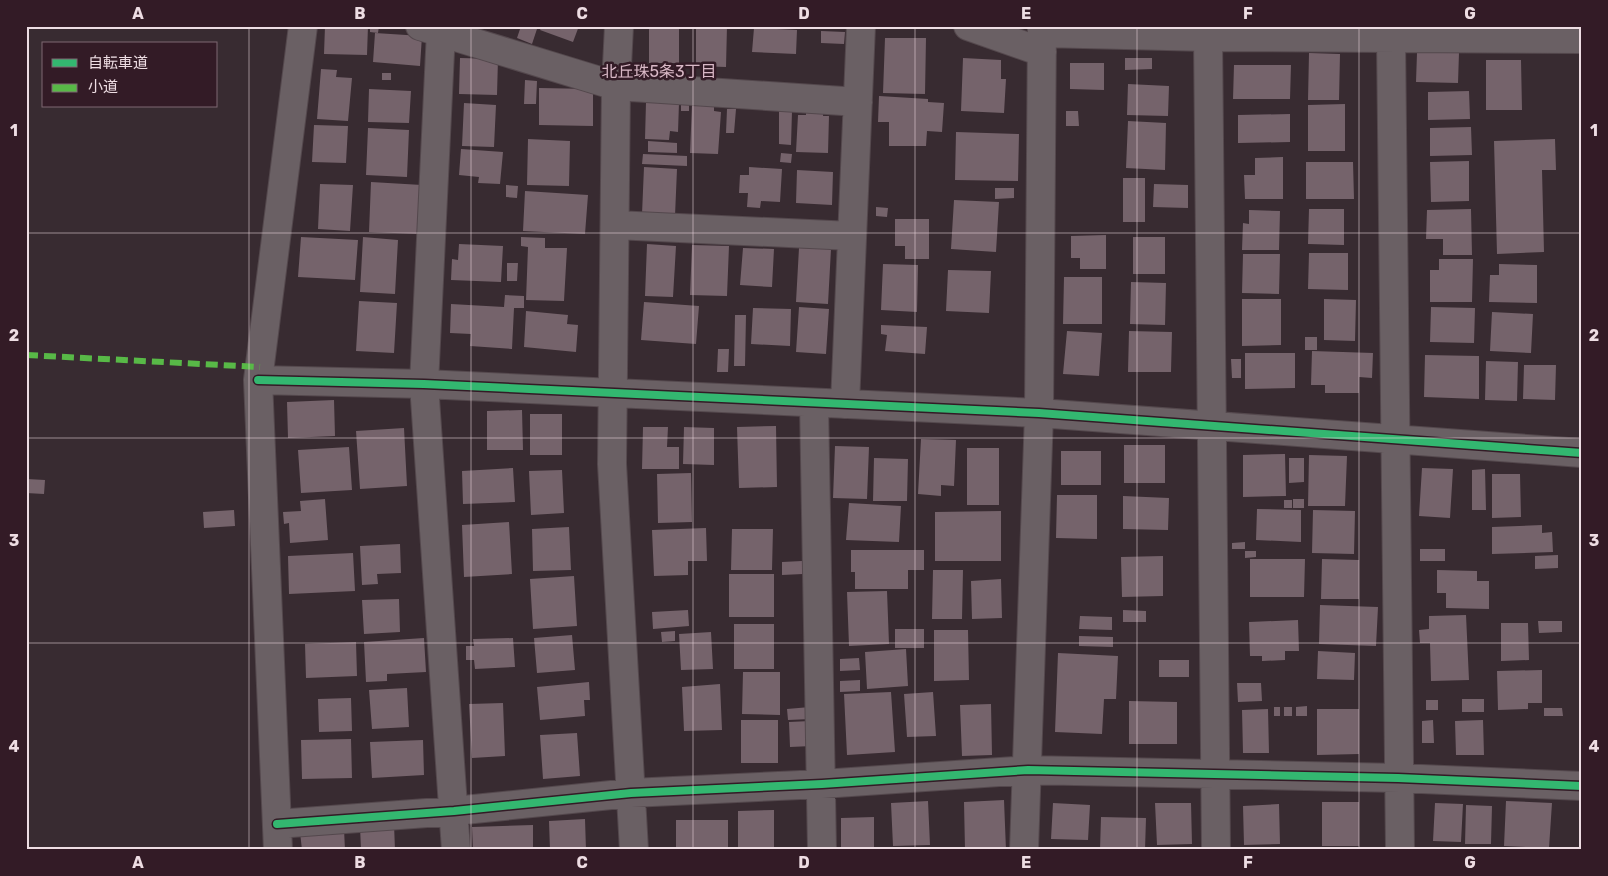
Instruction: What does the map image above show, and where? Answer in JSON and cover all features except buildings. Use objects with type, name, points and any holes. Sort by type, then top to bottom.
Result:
[{"type":"street","points":[[303,26],[258,380],[278,837],[454,811],[631,793],[822,784],[1028,770],[1398,778],[1582,786]]},
{"type":"street","points":[[619,26],[616,86],[612,464],[634,850]]},
{"type":"street","points":[[844,404],[861,26]]},
{"type":"street","points":[[968,26],[1042,37],[1582,39]]},
{"type":"street","points":[[456,850],[424,384],[431,29],[616,86],[858,102]]},
{"type":"street","points":[[1024,850],[1039,412],[1042,37]]},
{"type":"street","points":[[1208,37],[1216,850]]},
{"type":"street","points":[[1391,38],[1400,850]]},
{"type":"street","points":[[615,225],[852,236]]},
{"type":"street","points":[[258,380],[424,384],[1039,412],[1582,453]]},
{"type":"street","points":[[814,403],[822,850]]},
{"type":"marked path","points":[[26,355],[260,367]]},
{"type":"cycle path","points":[[258,380],[424,384],[1039,413],[1582,453]]},
{"type":"cycle path","points":[[277,824],[454,811],[631,793],[822,784],[1028,770],[1398,778],[1582,786]]},
{"type":"district","name":"北丘珠5条3丁目","points":[[659,71]]}]
